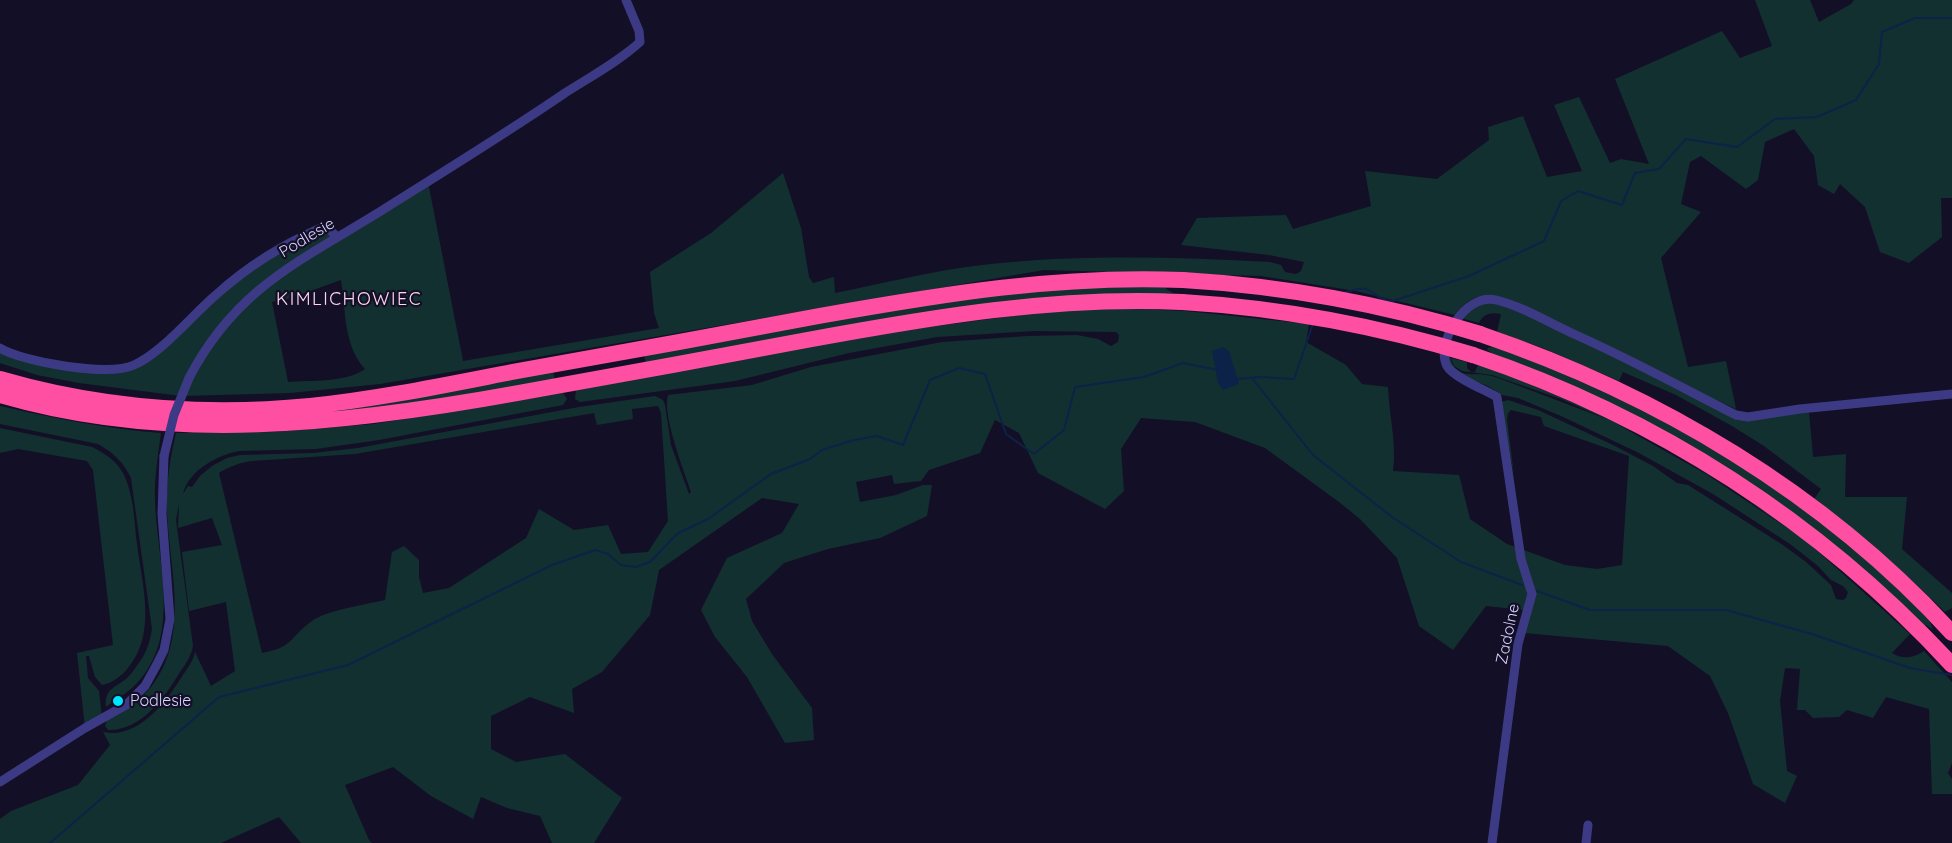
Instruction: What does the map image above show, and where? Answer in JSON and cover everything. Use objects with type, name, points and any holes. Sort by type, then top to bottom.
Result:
[{"type":"highway","points":[[0,379],[96,400],[178,409],[307,406],[393,394],[953,293],[1064,280],[1183,280],[1264,287],[1409,314],[1480,334],[1614,387],[1669,415],[1742,459],[1844,532],[1889,571],[1950,630]]},
{"type":"highway","points":[[0,395],[91,415],[152,422],[242,425],[323,421],[405,412],[489,398],[861,330],[985,310],[1095,301],[1182,302],[1250,308],[1331,320],[1404,335],[1473,355],[1585,398],[1647,428],[1709,463],[1805,530],[1867,581],[1952,665]]},
{"type":"highway","points":[[0,372],[36,388]]},
{"type":"street","name":"Podlesie","points":[[0,782],[126,705],[145,686],[164,650],[170,619],[162,514],[164,456],[174,416],[189,378],[212,340],[232,315],[255,292],[286,268],[480,150],[640,42],[639,31],[626,0]]},
{"type":"street","points":[[0,348],[11,354],[51,364],[115,369],[132,366],[149,356],[218,293],[261,261],[321,228],[330,230],[337,237]]},
{"type":"street","name":"Zadolne","points":[[1492,843],[1518,644],[1532,594],[1521,559],[1497,397],[1476,384],[1458,377],[1446,363],[1444,352],[1451,332],[1458,317],[1467,306],[1485,299],[1500,301],[1592,340],[1736,415],[1748,417],[1952,393]]},
{"type":"street","points":[[1586,843],[1588,825]]},
{"type":"green space","points":[[1755,0],[1810,0],[1819,22],[1854,0],[1952,0],[1952,198],[1941,198],[1942,237],[1909,263],[1880,252],[1865,207],[1840,184],[1834,194],[1818,185],[1814,156],[1794,129],[1765,142],[1758,180],[1746,189],[1701,156],[1690,162],[1681,204],[1701,212],[1661,258],[1688,367],[1726,361],[1736,409],[1566,326],[1499,298],[1485,296],[1471,299],[1455,315],[1356,291],[1261,276],[1044,270],[380,384],[290,393],[181,396],[79,383],[37,375],[0,363],[0,348],[51,364],[132,366],[261,261],[321,228],[337,237],[428,182],[463,361],[659,328],[654,313],[650,272],[711,233],[783,173],[801,228],[809,277],[813,283],[834,277],[835,293],[974,266],[1085,258],[1270,262],[1281,265],[1285,272],[1296,274],[1301,271],[1304,262],[1269,255],[1181,245],[1197,218],[1286,215],[1293,229],[1371,206],[1365,171],[1437,179],[1489,140],[1488,127],[1523,116],[1547,177],[1582,171],[1554,105],[1579,97],[1610,163],[1621,159],[1649,164],[1615,79],[1722,31],[1740,58],[1772,46]],"holes":[[[341,280],[349,338],[358,360],[365,369],[338,379],[288,382],[272,302],[291,298]]]},
{"type":"green space","points":[[1167,284],[1166,289],[1173,293],[1166,293],[1166,296],[646,364],[644,354],[994,292]]},
{"type":"green space","points":[[1480,304],[1496,304],[1522,313],[1744,419],[1809,411],[1813,457],[1846,454],[1845,497],[1907,497],[1902,549],[1952,593],[1952,608],[1945,612],[1903,572],[1814,499],[1821,489],[1764,446],[1676,395],[1623,372],[1619,381],[1543,348],[1497,332],[1501,314],[1488,314],[1479,323],[1461,318]]},
{"type":"green space","points":[[1113,308],[1185,311],[1309,324],[1306,342],[1346,365],[1362,384],[1388,387],[1393,440],[1393,471],[1459,475],[1470,519],[1507,544],[1565,565],[1597,569],[1622,565],[1629,456],[1544,426],[1541,417],[1511,410],[1507,419],[1514,476],[1501,402],[1508,400],[1538,410],[1613,445],[1653,466],[1677,483],[1688,485],[1806,562],[1831,585],[1836,599],[1846,598],[1848,592],[1843,586],[1831,580],[1818,566],[1790,544],[1713,494],[1637,452],[1561,416],[1518,398],[1502,395],[1468,378],[1453,370],[1448,357],[1454,365],[1451,358],[1467,362],[1467,368],[1471,372],[1475,372],[1478,365],[1511,376],[1618,422],[1655,442],[1615,423],[1706,474],[1793,532],[1732,489],[1662,447],[1699,467],[1794,530],[1910,634],[1892,653],[1900,657],[1908,657],[1924,651],[1952,682],[1952,763],[1948,773],[1952,779],[1952,794],[1932,794],[1929,709],[1886,697],[1873,718],[1847,710],[1839,717],[1813,718],[1805,710],[1797,710],[1800,669],[1785,668],[1780,701],[1787,771],[1797,776],[1785,803],[1753,784],[1728,713],[1710,676],[1668,646],[1524,633],[1524,610],[1486,606],[1453,650],[1419,626],[1397,558],[1360,519],[1265,448],[1195,422],[1141,418],[1121,449],[1124,491],[1105,509],[1038,473],[1019,433],[995,420],[980,453],[929,470],[921,481],[894,484],[892,475],[856,482],[860,502],[896,495],[923,485],[932,485],[927,516],[880,538],[828,549],[784,563],[746,599],[752,621],[772,654],[812,708],[814,740],[785,743],[747,677],[715,637],[701,610],[727,558],[782,533],[799,504],[762,498],[659,570],[650,615],[602,672],[572,689],[574,713],[530,697],[491,716],[491,749],[516,762],[565,754],[622,798],[594,843],[552,843],[540,816],[507,808],[481,797],[473,819],[431,796],[393,767],[345,785],[372,843],[301,843],[279,817],[221,843],[0,843],[0,819],[11,811],[78,785],[110,745],[103,732],[115,733],[127,730],[139,725],[149,717],[175,688],[191,663],[195,652],[211,686],[235,671],[226,602],[189,611],[182,552],[222,545],[212,518],[178,528],[179,504],[176,520],[193,646],[191,653],[167,692],[151,711],[131,725],[120,729],[108,730],[105,726],[107,719],[147,692],[163,667],[171,646],[175,602],[167,500],[169,471],[176,433],[274,432],[374,424],[563,393],[567,399],[563,405],[379,440],[316,449],[230,453],[213,460],[197,471],[183,494],[188,486],[192,487],[212,466],[227,458],[240,455],[313,453],[358,448],[579,407],[655,396],[663,400],[665,405],[671,445],[689,494],[691,492],[668,416],[668,395],[752,385],[811,367],[942,342],[1077,335],[1098,339],[1111,346],[1118,342],[1119,335],[1116,332],[1034,331],[937,337],[849,353],[735,381],[580,402],[575,399],[576,390],[877,334],[1012,314]],"holes":[[[1454,366],[1462,371],[1492,375],[1561,399],[1609,420],[1488,375],[1464,374]],[[658,406],[661,413],[668,521],[648,552],[621,554],[608,525],[574,530],[539,509],[526,538],[449,588],[423,593],[419,577],[419,560],[404,546],[392,552],[385,600],[318,617],[291,641],[273,651],[262,653],[219,473],[227,468],[252,461],[355,454],[594,413],[597,425],[633,419],[632,409]]]},
{"type":"green space","points":[[1492,347],[1514,352],[1679,426],[1806,509],[1899,587],[1930,622],[1933,630],[1924,626],[1803,522],[1490,355],[1491,352],[1487,350]]},
{"type":"green space","points":[[553,371],[555,381],[332,415],[170,414]]},
{"type":"green space","points":[[0,406],[100,426],[161,433],[155,493],[164,600],[163,624],[158,648],[148,669],[132,688],[106,707],[108,693],[128,677],[143,656],[152,629],[131,478],[118,458],[98,444],[0,424]]},
{"type":"green space","points":[[0,428],[92,447],[117,464],[127,481],[133,508],[144,592],[145,624],[137,654],[123,674],[116,679],[102,685],[95,677],[89,656],[86,656],[88,678],[99,691],[102,718],[85,728],[77,653],[113,645],[93,470],[87,461],[18,449],[0,453]]},
{"type":"water","points":[[1223,347],[1229,351],[1239,384],[1223,390],[1218,383],[1212,351]]},
{"type":"waterway","points":[[1344,293],[1362,289],[1385,300],[1393,301],[1469,276],[1544,241],[1561,201],[1578,191],[1622,205],[1635,173],[1659,169],[1686,139],[1737,147],[1775,119],[1817,117],[1856,100],[1879,64],[1882,32],[1915,18],[1952,18]]},
{"type":"waterway","points":[[1236,379],[1261,377],[1294,379],[1313,324]]},
{"type":"waterway","points":[[50,843],[219,697],[348,665],[552,565],[595,550],[608,554],[621,565],[636,567],[650,562],[678,533],[708,519],[771,474],[810,459],[822,450],[877,436],[903,445],[930,380],[959,368],[985,374],[1006,434],[1034,454],[1064,430],[1075,387],[1144,377],[1183,363],[1218,370]]},
{"type":"waterway","points":[[1252,378],[1313,455],[1392,517],[1461,562],[1522,585]]},
{"type":"waterway","points":[[1537,591],[1590,610],[1726,610],[1812,634],[1910,668],[1952,675]]},
{"type":"place","name":"Podlesie","points":[[118,701]]},
{"type":"district","name":"KIMLICHOWIEC","points":[[349,300]]}]
